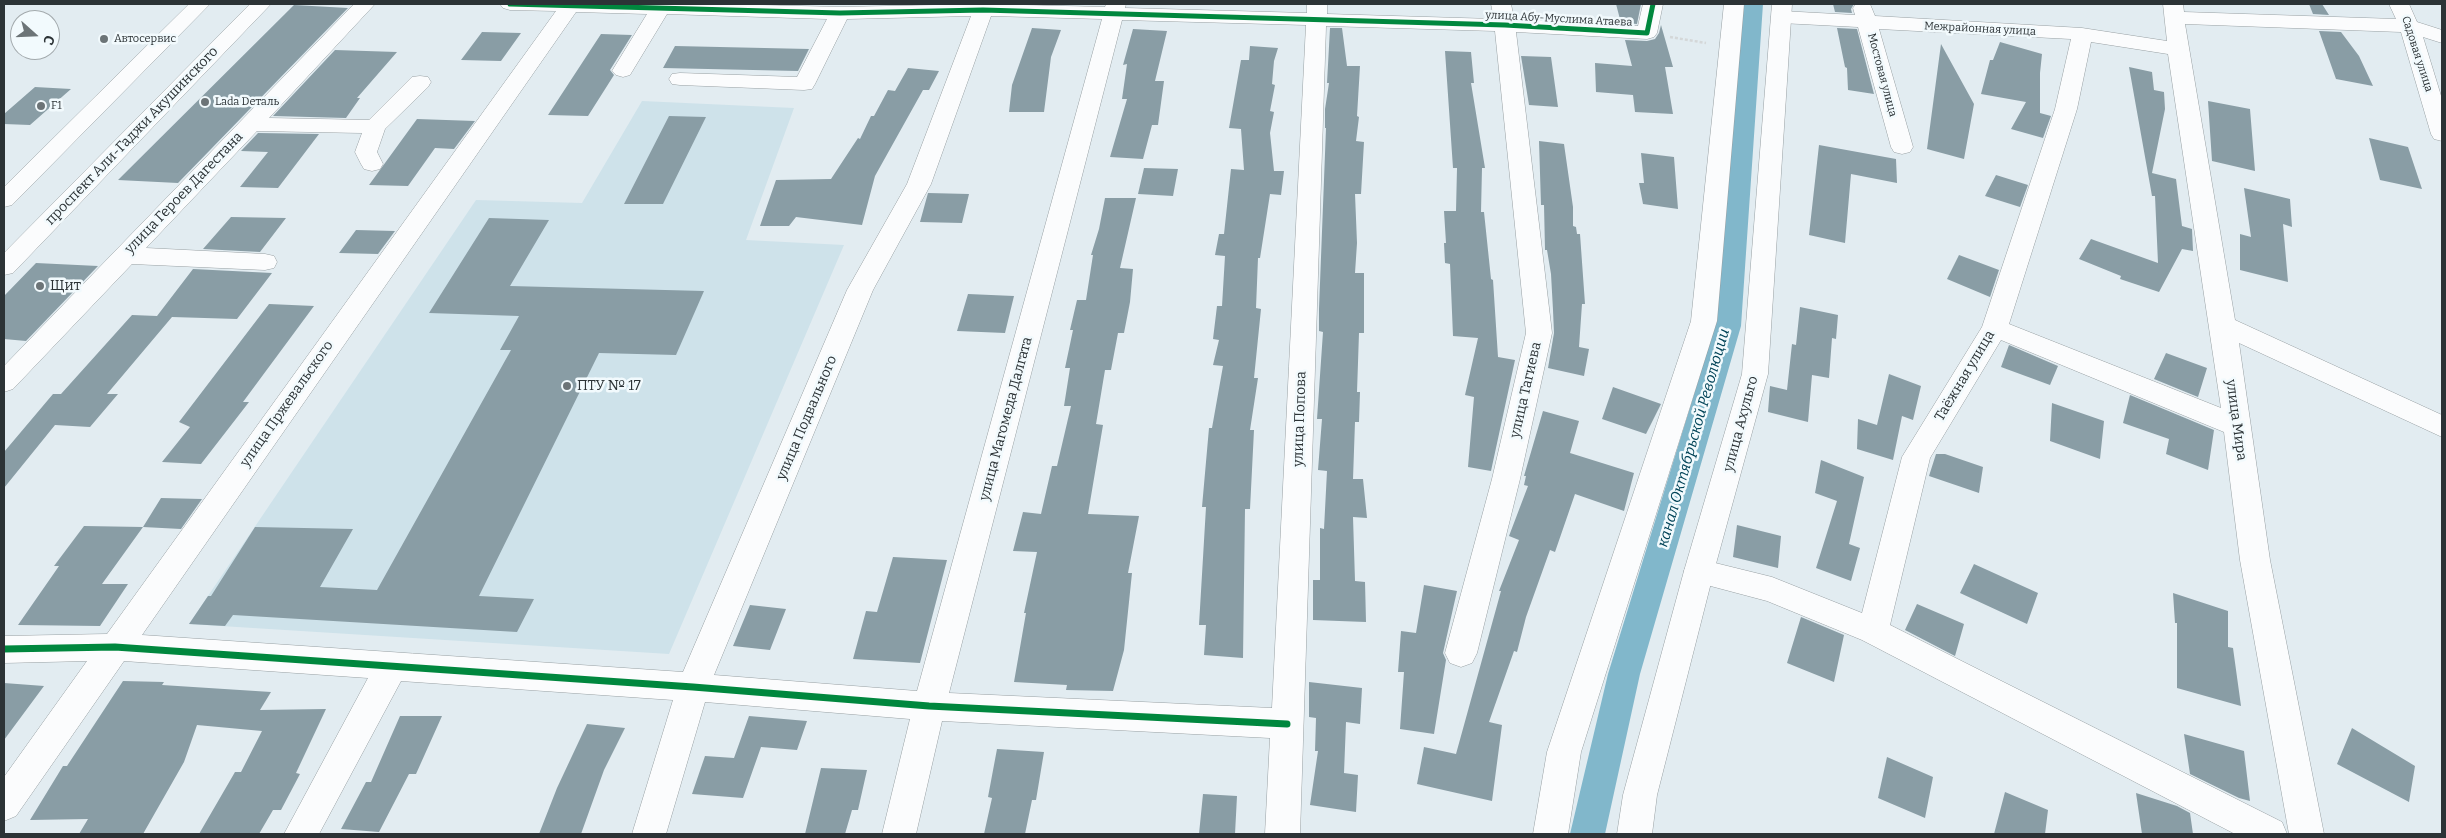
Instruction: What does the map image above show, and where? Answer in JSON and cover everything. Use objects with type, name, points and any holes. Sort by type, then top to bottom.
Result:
[{"type":"street","points":[[4,200],[200,4]]},
{"type":"street","name":"проспект Али-Гаджи Акушинского","points":[[4,267],[261,4]]},
{"type":"street","name":"улица Героев Дагестана","points":[[4,382],[123,255],[365,4]]},
{"type":"street","name":"улица Абу-Муслима Атаева","points":[[510,4],[660,9],[748,7],[840,14],[949,7],[983,10],[1115,9],[1503,14],[1647,33],[1653,4]]},
{"type":"street","points":[[1550,834],[1564,752],[1704,321],[1734,4]]},
{"type":"street","name":"Садовая улица","points":[[2400,4],[2409,26],[2442,134]]},
{"type":"street","name":"улица Пржевальского","points":[[4,805],[570,5]]},
{"type":"street","points":[[623,71],[660,9]]},
{"type":"street","name":"улица Магомеда Далгата","points":[[899,834],[928,706],[1115,9]]},
{"type":"street","name":"улица Подвального","points":[[649,834],[693,687],[860,290],[919,184],[983,10]]},
{"type":"street","name":"Межрайонная улица","points":[[1782,10],[1865,14],[2082,34],[2178,49]]},
{"type":"street","name":"улица Ахульго","points":[[1634,834],[1640,794],[1699,571],[1755,374],[1782,10]]},
{"type":"street","points":[[2174,11],[2409,26],[2442,37]]},
{"type":"street","name":"улица Мира","points":[[2174,11],[2178,49],[2224,325],[2255,560],[2307,834]]},
{"type":"street","name":"улица Попова","points":[[1282,834],[1317,12]]},
{"type":"street","points":[[680,79],[804,84],[840,14]]},
{"type":"street","name":"улица Тагиева","points":[[1462,653],[1506,479],[1539,333],[1503,14]]},
{"type":"street","name":"Мостовая улица","points":[[1865,14],[1902,147]]},
{"type":"street","name":"Таёжная улица","points":[[1873,631],[1916,457],[1995,328],[2066,109],[2082,34]]},
{"type":"street","points":[[372,164],[366,152],[375,127],[420,82]]},
{"type":"street","points":[[251,124],[375,127]]},
{"type":"street","points":[[123,255],[265,262]]},
{"type":"street","points":[[2224,325],[2442,427]]},
{"type":"street","points":[[1995,328],[2237,426]]},
{"type":"street","points":[[1699,571],[1772,590],[1873,631],[2270,834]]},
{"type":"street","points":[[4,649],[115,647],[391,668],[693,687],[928,706],[1287,724]]},
{"type":"street","points":[[301,834],[391,668]]},
{"type":"path","points":[[1647,33],[1730,47]]},
{"type":"shaded area","name":"ПТУ № 17","points":[[642,101],[794,108],[746,240],[844,245],[669,654],[189,624],[476,200],[582,203]]},
{"type":"building","points":[[1616,4],[1641,4],[1637,24],[1621,23]]},
{"type":"building","points":[[1833,4],[1854,4],[1851,9],[1852,13],[1835,12]]},
{"type":"building","points":[[2309,4],[2322,4],[2329,15],[2313,14]]},
{"type":"building","points":[[294,5],[348,8],[178,183],[118,180]]},
{"type":"building","points":[[1661,25],[1673,67],[1665,67],[1673,114],[1635,112],[1633,95],[1596,92],[1595,63],[1632,66],[1625,40],[1647,41],[1655,39]]},
{"type":"building","points":[[1032,28],[1061,30],[1051,57],[1044,112],[1009,112],[1012,85]]},
{"type":"building","points":[[1330,28],[1342,28],[1347,66],[1360,66],[1357,116],[1359,117],[1356,141],[1364,142],[1361,194],[1355,194],[1357,243],[1355,273],[1364,273],[1364,333],[1359,333],[1357,392],[1360,392],[1359,422],[1355,422],[1353,479],[1363,479],[1367,518],[1353,517],[1355,581],[1365,582],[1366,622],[1313,620],[1313,580],[1320,580],[1320,528],[1324,529],[1327,471],[1318,470],[1322,419],[1317,419],[1323,332],[1319,331],[1319,309],[1326,128],[1325,109],[1329,83],[1327,83]]},
{"type":"building","points":[[1837,28],[1857,29],[1874,94],[1848,90],[1847,68],[1845,67]]},
{"type":"building","points":[[1133,29],[1167,31],[1155,81],[1164,81],[1158,125],[1152,125],[1143,159],[1110,157],[1127,99],[1122,99],[1127,64],[1123,65]]},
{"type":"building","points":[[2319,31],[2341,32],[2359,56],[2373,86],[2336,79]]},
{"type":"building","points":[[482,32],[521,33],[501,61],[461,60]]},
{"type":"building","points":[[601,34],[632,35],[610,70],[614,75],[588,116],[548,115]]},
{"type":"building","points":[[2000,42],[2042,54],[2040,113],[2051,116],[2043,138],[2011,129],[2026,102],[1981,94],[1990,60],[1993,60]]},
{"type":"building","points":[[1941,44],[1974,104],[1964,159],[1927,149]]},
{"type":"building","points":[[675,46],[809,49],[798,71],[663,68]]},
{"type":"building","points":[[1250,46],[1278,48],[1274,61],[1272,84],[1275,85],[1270,111],[1274,112],[1270,133],[1274,171],[1284,171],[1281,195],[1270,194],[1260,258],[1258,258],[1256,308],[1261,309],[1254,378],[1258,378],[1250,430],[1254,430],[1250,509],[1245,509],[1243,658],[1204,655],[1206,625],[1199,625],[1206,507],[1202,507],[1209,428],[1212,428],[1223,366],[1213,365],[1219,340],[1213,339],[1217,306],[1222,306],[1225,256],[1215,255],[1219,234],[1224,234],[1231,169],[1244,170],[1241,129],[1229,128],[1241,60],[1249,60]]},
{"type":"building","points":[[335,50],[397,52],[357,98],[360,98],[346,118],[273,116]]},
{"type":"building","points":[[1445,51],[1471,52],[1474,83],[1471,83],[1485,168],[1482,168],[1481,212],[1484,212],[1491,279],[1493,280],[1498,357],[1515,360],[1491,471],[1468,467],[1474,397],[1465,395],[1478,338],[1453,336],[1450,264],[1445,263],[1444,211],[1456,211],[1457,168],[1453,168]]},
{"type":"building","points":[[1521,56],[1551,57],[1558,107],[1529,105]]},
{"type":"building","points":[[2129,67],[2152,72],[2154,90],[2164,92],[2165,109],[2152,173],[2176,179],[2182,226],[2192,229],[2193,251],[2182,249],[2159,292],[2120,279],[2121,276],[2079,259],[2091,239],[2158,263],[2155,196],[2152,196]]},
{"type":"building","points":[[908,68],[939,71],[929,90],[923,90],[875,176],[862,225],[796,217],[789,226],[760,226],[776,180],[831,179],[858,138],[860,139],[871,116],[874,116],[888,90],[895,91]]},
{"type":"building","points":[[35,87],[71,89],[30,125],[4,124],[4,114]]},
{"type":"building","points":[[2208,101],[2250,109],[2255,171],[2212,161]]},
{"type":"building","points":[[669,116],[706,117],[663,204],[624,204]]},
{"type":"building","points":[[417,119],[475,121],[454,149],[435,148],[408,186],[369,185]]},
{"type":"building","points":[[258,133],[319,134],[278,188],[240,187],[268,152],[241,151]]},
{"type":"building","points":[[2369,138],[2408,147],[2422,189],[2380,180]]},
{"type":"building","points":[[1539,141],[1564,144],[1573,207],[1573,226],[1576,227],[1577,234],[1580,234],[1585,304],[1582,304],[1579,347],[1589,349],[1584,376],[1548,368],[1554,333],[1551,274],[1547,250],[1545,250],[1544,205],[1541,205]]},
{"type":"building","points":[[1819,145],[1896,159],[1897,183],[1851,174],[1845,243],[1809,235]]},
{"type":"building","points":[[1641,153],[1674,157],[1678,209],[1643,204],[1639,183],[1644,183]]},
{"type":"building","points":[[1144,168],[1178,169],[1173,196],[1138,194]]},
{"type":"building","points":[[1996,175],[2028,185],[2020,207],[1985,196]]},
{"type":"building","points":[[2244,188],[2290,199],[2292,227],[2283,224],[2288,282],[2240,270],[2240,234],[2251,237]]},
{"type":"building","points":[[928,193],[969,194],[962,223],[920,222]]},
{"type":"building","points":[[1105,198],[1136,198],[1120,268],[1133,269],[1130,302],[1124,333],[1118,333],[1111,370],[1105,370],[1096,424],[1103,425],[1088,514],[1139,516],[1128,573],[1132,573],[1124,650],[1113,691],[1066,690],[1067,685],[1014,682],[1026,613],[1024,613],[1037,552],[1013,551],[1023,512],[1041,514],[1052,466],[1057,466],[1071,406],[1064,406],[1070,368],[1065,368],[1073,330],[1070,330],[1077,300],[1086,300],[1093,255],[1091,255],[1099,229]]},
{"type":"building","points":[[231,217],[286,218],[260,252],[203,249]]},
{"type":"building","points":[[489,218],[549,220],[510,286],[704,291],[676,355],[599,353],[479,596],[534,599],[517,632],[233,615],[225,626],[189,624],[208,596],[211,596],[255,527],[353,529],[320,587],[377,590],[511,350],[500,350],[519,316],[429,313]]},
{"type":"building","points":[[356,230],[395,231],[378,254],[339,253]]},
{"type":"building","points":[[1959,255],[1999,270],[1990,297],[1947,279]]},
{"type":"building","points":[[36,263],[98,266],[26,341],[4,339],[4,296]]},
{"type":"building","points":[[193,269],[272,273],[237,319],[172,317],[107,394],[118,394],[90,427],[55,425],[4,488],[4,452],[53,394],[61,394],[132,315],[157,316]]},
{"type":"building","points":[[968,294],[1014,296],[1005,333],[957,331]]},
{"type":"building","points":[[269,304],[314,306],[243,402],[249,402],[201,464],[162,462],[190,427],[179,422]]},
{"type":"building","points":[[1800,307],[1838,315],[1836,339],[1832,338],[1829,378],[1812,375],[1808,422],[1768,412],[1770,386],[1787,390],[1792,344],[1796,345]]},
{"type":"building","points":[[2009,345],[2058,366],[2050,385],[2001,367]]},
{"type":"building","points":[[2166,353],[2207,368],[2198,397],[2154,379]]},
{"type":"building","points":[[1889,374],[1921,386],[1913,420],[1902,416],[1893,460],[1857,449],[1858,419],[1877,425]]},
{"type":"building","points":[[1613,387],[1661,404],[1646,434],[1602,419]]},
{"type":"building","points":[[2130,395],[2214,430],[2208,470],[2166,454],[2169,439],[2123,423]]},
{"type":"building","points":[[2052,403],[2104,421],[2100,459],[2050,441]]},
{"type":"building","points":[[1543,411],[1579,421],[1570,453],[1634,473],[1624,511],[1575,494],[1555,552],[1550,550],[1526,617],[1517,652],[1514,651],[1489,722],[1502,725],[1492,801],[1417,784],[1424,747],[1456,754],[1501,591],[1499,591],[1519,540],[1509,536],[1528,486],[1524,485],[1526,476],[1524,476]]},
{"type":"building","points":[[1936,454],[1945,454],[1983,467],[1979,493],[1929,476]]},
{"type":"building","points":[[1821,460],[1864,477],[1849,544],[1860,548],[1851,581],[1816,568],[1837,501],[1815,493]]},
{"type":"building","points":[[161,498],[202,499],[181,529],[143,527]]},
{"type":"building","points":[[1737,525],[1781,536],[1778,568],[1733,557]]},
{"type":"building","points":[[84,526],[143,527],[102,584],[128,584],[100,626],[18,625],[59,566],[54,566]]},
{"type":"building","points":[[893,557],[947,560],[920,663],[853,659],[866,611],[877,612]]},
{"type":"building","points":[[1974,564],[2038,593],[2027,624],[1960,593]]},
{"type":"building","points":[[1424,585],[1457,591],[1443,653],[1446,660],[1434,734],[1400,729],[1404,672],[1398,672],[1401,631],[1416,633]]},
{"type":"building","points":[[2173,593],[2228,611],[2228,647],[2233,648],[2241,706],[2177,688],[2177,623],[2175,623]]},
{"type":"building","points":[[1917,604],[1964,624],[1955,656],[1905,630]]},
{"type":"building","points":[[750,605],[786,609],[770,650],[733,646]]},
{"type":"building","points":[[1801,617],[1844,635],[1834,682],[1787,663]]},
{"type":"building","points":[[123,681],[164,682],[162,685],[271,692],[260,710],[326,709],[296,773],[300,774],[281,810],[273,810],[259,834],[199,834],[235,772],[241,772],[262,731],[197,725],[184,762],[143,834],[79,834],[88,819],[30,820],[63,766],[67,766]]},
{"type":"building","points":[[1309,682],[1362,688],[1360,724],[1346,722],[1344,773],[1358,775],[1356,812],[1310,805],[1318,751],[1315,751],[1316,718],[1309,717]]},
{"type":"building","points":[[4,683],[44,686],[4,740]]},
{"type":"building","points":[[400,716],[442,716],[416,774],[409,774],[379,832],[341,829],[366,782],[371,782]]},
{"type":"building","points":[[749,716],[807,721],[797,750],[761,747],[743,798],[692,794],[705,756],[734,758]]},
{"type":"building","points":[[587,724],[625,728],[604,770],[581,834],[539,834],[557,788]]},
{"type":"building","points":[[2352,728],[2415,766],[2409,802],[2337,764]]},
{"type":"building","points":[[2184,734],[2244,751],[2250,801],[2239,798],[2190,774]]},
{"type":"building","points":[[997,749],[1044,752],[1036,800],[1032,800],[1025,834],[984,834],[992,798],[988,797]]},
{"type":"building","points":[[1887,757],[1933,777],[1925,818],[1878,798]]},
{"type":"building","points":[[821,768],[867,770],[858,810],[852,810],[845,834],[805,834]]},
{"type":"building","points":[[2005,792],[2048,810],[2045,834],[1994,834]]},
{"type":"building","points":[[2136,793],[2177,806],[2190,813],[2193,834],[2142,834]]},
{"type":"building","points":[[1203,794],[1237,796],[1235,834],[1199,834]]},
{"type":"waterway","name":"канал Октябрьской Революции","points":[[1587,834],[1624,674],[1728,326],[1753,4]]},
{"type":"cycle path","points":[[510,4],[840,13],[983,10],[1505,25],[1647,33],[1653,4]]},
{"type":"cycle path","points":[[4,649],[115,647],[693,687],[929,706],[1287,724]]},
{"type":"place","name":"Автосервис","points":[[104,39]]},
{"type":"place","name":"Lada Dеталь","points":[[205,102]]},
{"type":"place","name":"F1","points":[[41,106]]},
{"type":"place","name":"Щит","points":[[40,286]]},
{"type":"place","name":"ПТУ № 17","points":[[567,386]]}]
